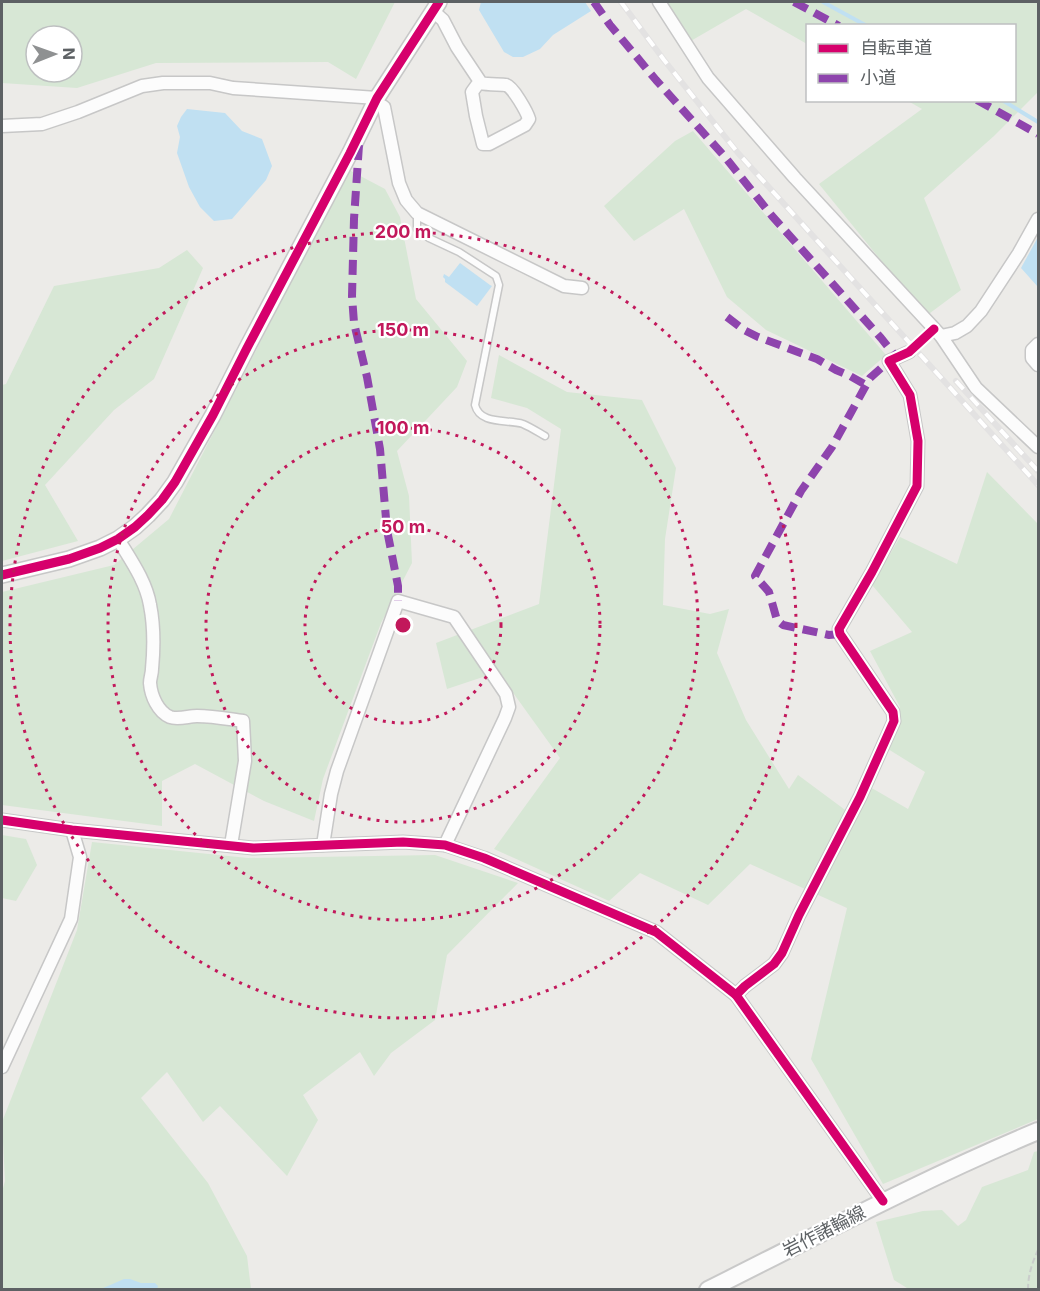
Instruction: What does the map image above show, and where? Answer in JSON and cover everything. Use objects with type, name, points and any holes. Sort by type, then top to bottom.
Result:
[{"type":"main road","name":"岩作諸輪線","points":[[708,1290],[883,1201],[1038,1131]]},
{"type":"street","points":[[660,2],[708,78],[795,178],[940,336],[975,388],[1038,447]]},
{"type":"street","points":[[436,6],[457,47],[481,83],[506,85],[511,88],[529,119],[525,125],[489,144],[483,144],[472,92],[481,83]]},
{"type":"street","points":[[2,575],[69,559],[118,539],[148,515],[175,482],[213,415],[376,100],[436,6]]},
{"type":"street","points":[[2,126],[42,124],[142,86],[163,83],[210,83],[233,88],[376,100],[384,107],[399,183],[406,200],[417,213],[564,286],[582,288]]},
{"type":"street","points":[[940,336],[955,333],[968,326],[981,311],[1038,219]]},
{"type":"street","points":[[1038,344],[1032,350],[1032,358],[1038,365]]},
{"type":"street","points":[[736,995],[774,964],[782,953],[860,797],[894,721],[893,712],[840,634],[839,629],[872,572],[916,486],[918,441],[910,395],[889,361],[909,352]]},
{"type":"street","points":[[118,539],[142,581],[150,604],[153,629],[150,682],[153,696],[162,712],[172,718],[195,716],[243,721],[244,774],[231,845]]},
{"type":"street","points":[[322,845],[337,771],[398,601],[454,617],[506,694],[509,707],[506,718],[445,845]]},
{"type":"street","points":[[2,820],[72,830],[253,848],[403,842],[445,845],[484,858],[656,932],[736,995],[883,1201]]},
{"type":"street","points":[[2,1067],[71,919],[81,857],[72,830]]},
{"type":"lane","points":[[417,213],[417,229],[496,276],[499,285],[475,405],[477,412],[483,417],[523,424],[545,436]]},
{"type":"path","points":[[1028,1290],[1032,1264],[1038,1250]]},
{"type":"green space","points":[[2,2],[395,2],[356,79],[328,62],[156,63],[77,88],[2,83]]},
{"type":"green space","points":[[664,2],[1038,2],[1038,92],[994,136],[924,198],[961,290],[926,316],[819,184],[922,109],[910,102],[1016,102],[1016,24],[806,24],[806,43],[746,9],[689,42]]},
{"type":"green space","points":[[693,131],[886,355],[862,376],[766,330],[727,297],[684,209],[634,241],[604,206],[675,141]]},
{"type":"green space","points":[[349,170],[385,189],[400,217],[416,299],[467,361],[457,387],[397,451],[409,496],[412,563],[381,623],[323,779],[314,821],[264,801],[195,764],[162,781],[162,826],[2,805],[2,592],[114,565],[169,519]]},
{"type":"green space","points":[[187,250],[203,268],[154,379],[114,410],[45,485],[78,541],[2,561],[2,385],[6,384],[54,286],[159,268]]},
{"type":"green space","points":[[499,355],[567,392],[642,400],[676,468],[665,539],[663,605],[710,614],[729,609],[717,653],[746,720],[789,789],[798,775],[856,818],[870,787],[908,809],[925,772],[888,749],[900,707],[870,651],[912,632],[872,585],[900,537],[957,564],[987,472],[1038,524],[1038,1119],[883,1184],[811,1059],[847,908],[750,864],[708,905],[640,873],[609,901],[494,849],[560,758],[498,672],[447,689],[436,643],[539,604],[561,429],[527,408],[491,398]]},
{"type":"green space","points":[[2,835],[26,839],[37,865],[16,901],[2,898]]},
{"type":"green space","points":[[92,842],[248,858],[435,855],[518,883],[447,955],[435,1020],[391,1053],[374,1076],[360,1052],[303,1095],[318,1120],[287,1176],[220,1106],[203,1122],[167,1072],[141,1098],[208,1183],[247,1256],[251,1289],[2,1290],[2,1192],[5,1181],[2,1122],[77,930]]},
{"type":"green space","points":[[1038,1151],[1038,1289],[907,1289],[894,1280],[876,1222],[923,1211],[942,1210],[958,1226],[966,1220],[982,1187],[1028,1170],[1034,1152]]},
{"type":"water","points":[[481,2],[585,2],[591,11],[553,35],[540,49],[523,57],[513,57],[504,52],[479,10]]},
{"type":"water","points":[[187,109],[225,113],[242,131],[262,139],[272,166],[266,180],[232,219],[214,221],[200,207],[189,187],[177,153],[180,137],[177,126]]},
{"type":"water","points":[[1038,237],[1038,287],[1021,268]]},
{"type":"water","points":[[460,263],[492,286],[477,306],[445,282],[443,277],[444,274],[449,277]]},
{"type":"water","points":[[124,1279],[155,1283],[158,1286],[157,1289],[101,1289]]},
{"type":"waterway","points":[[823,2],[863,24]]},
{"type":"waterway","points":[[1005,102],[1038,122]]},
{"type":"tunnel","points":[[909,352],[934,329]]},
{"type":"railway","points":[[621,2],[738,153],[1038,485]]},
{"type":"railway","points":[[956,381],[1038,471]]},
{"type":"marked path","points":[[594,2],[656,80],[897,358]]},
{"type":"marked path","points":[[794,2],[835,24]]},
{"type":"marked path","points":[[981,102],[1038,134]]},
{"type":"marked path","points":[[359,145],[354,219],[352,296],[354,323],[367,377],[380,449],[387,530],[398,586],[398,601]]},
{"type":"marked path","points":[[727,317],[758,337],[817,359],[866,385]]},
{"type":"marked path","points":[[840,634],[829,635],[783,625],[777,620],[769,592],[755,576],[801,491],[832,447],[870,378],[889,361]]},
{"type":"cycle path","points":[[2,575],[69,559],[100,548],[135,527],[162,500],[175,482],[213,415],[377,98],[439,2]]},
{"type":"cycle path","points":[[736,995],[774,964],[782,953],[860,797],[894,721],[893,712],[840,634],[839,629],[917,486],[918,441],[910,395],[889,361],[909,352],[934,329]]},
{"type":"cycle path","points":[[2,820],[72,830],[253,848],[403,842],[445,845],[484,858],[656,932],[736,995],[883,1201]]}]
